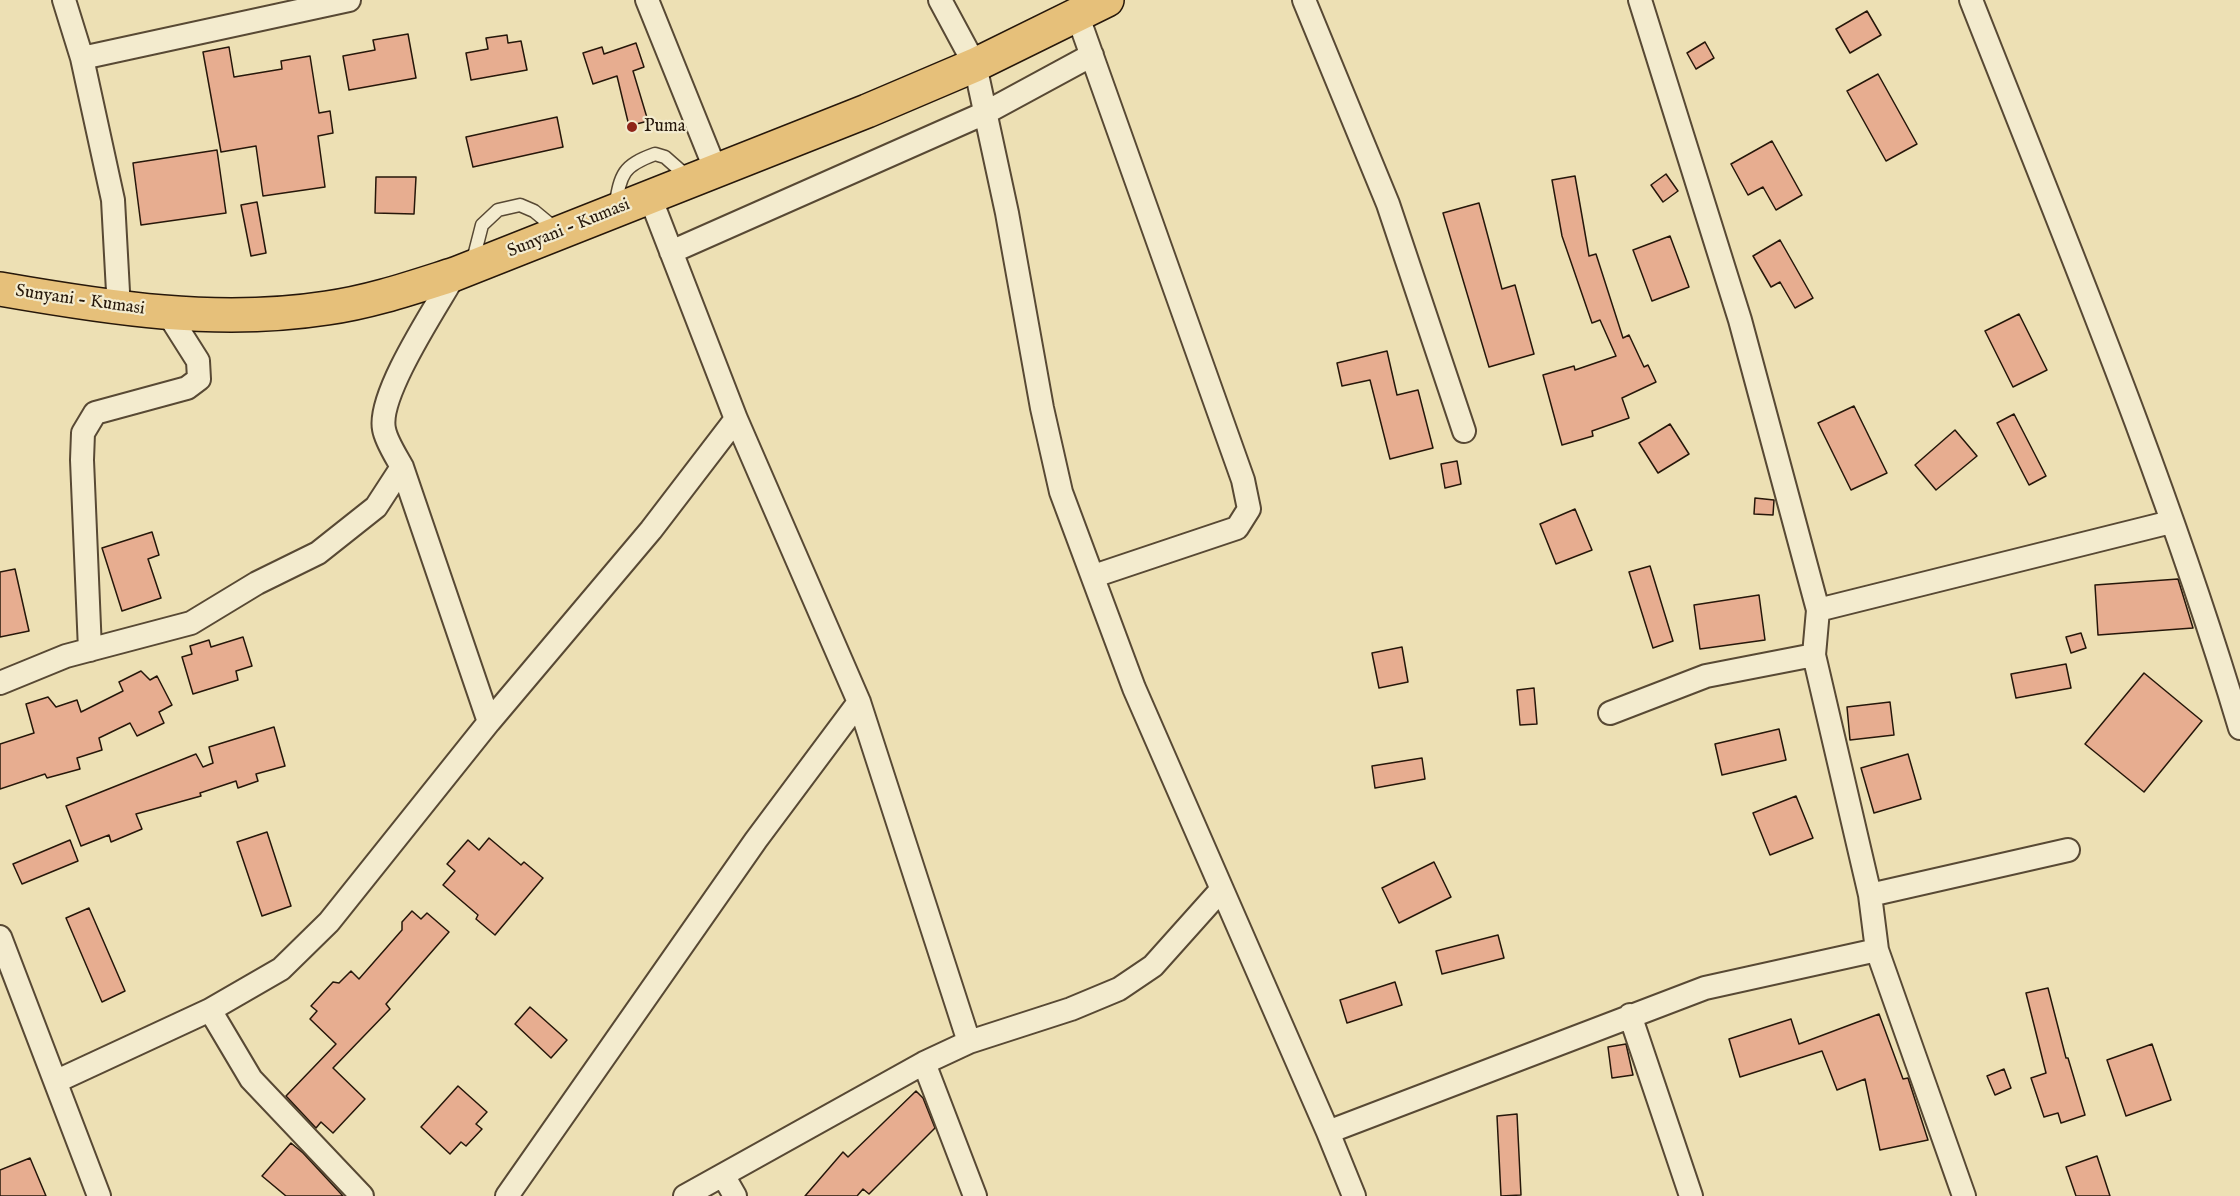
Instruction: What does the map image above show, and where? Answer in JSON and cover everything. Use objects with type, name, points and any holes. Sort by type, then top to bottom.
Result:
[{"type":"main road","name":"Sunyani - Kumasi","points":[[0,289],[119,310],[234,315],[327,308],[393,293],[463,271],[704,176],[975,64],[1107,0]]},
{"type":"street","points":[[64,0],[82,58],[113,200],[119,310]]},
{"type":"street","points":[[82,58],[349,0]]},
{"type":"street","points":[[647,0],[704,176]]},
{"type":"street","points":[[940,0],[975,64],[1007,213],[1042,408],[1059,482],[1134,688],[1354,1196]]},
{"type":"street","points":[[1304,0],[1388,204],[1464,431]]},
{"type":"street","points":[[1640,0],[1740,321],[1818,609],[1814,655],[1870,895],[1877,950],[1964,1196]]},
{"type":"street","points":[[1971,0],[2133,411],[2222,669],[2240,728]]},
{"type":"street","points":[[1077,14],[1243,480],[1249,508],[1238,528],[1094,576]]},
{"type":"street","points":[[671,252],[985,113],[1092,55]]},
{"type":"street","points":[[650,197],[736,419],[859,702],[969,1042]]},
{"type":"street","points":[[463,271],[392,387],[384,409],[384,430],[402,467],[489,722]]},
{"type":"street","points":[[90,650],[81,488],[83,433],[95,413],[187,388],[199,379],[198,361],[167,312]]},
{"type":"street","points":[[57,1081],[210,1010],[281,969],[330,922],[489,722],[651,530],[736,419]]},
{"type":"street","points":[[0,683],[66,656],[190,623],[257,584],[318,553],[376,507],[402,467]]},
{"type":"street","points":[[1818,609],[2171,522]]},
{"type":"street","points":[[1610,713],[1706,676],[1814,655]]},
{"type":"street","points":[[507,1196],[756,840],[859,702]]},
{"type":"street","points":[[1870,895],[2068,850]]},
{"type":"street","points":[[684,1196],[924,1063],[969,1042],[1071,1010],[1119,989],[1153,966],[1221,890]]},
{"type":"street","points":[[0,937],[57,1081],[99,1196]]},
{"type":"street","points":[[1328,1132],[1705,988],[1877,950]]},
{"type":"street","points":[[210,1010],[251,1079],[362,1196]]},
{"type":"street","points":[[1630,1015],[1691,1196]]},
{"type":"street","points":[[924,1063],[975,1196]]},
{"type":"street","points":[[723,1175],[735,1196]]},
{"type":"lane","points":[[614,211],[621,175],[635,161],[655,154],[704,176]]},
{"type":"lane","points":[[463,271],[482,225],[498,210],[520,205],[534,211],[561,232]]},
{"type":"building","points":[[1867,11],[1881,35],[1850,53],[1836,29]]},
{"type":"building","points":[[408,34],[416,78],[349,90],[343,56],[375,50],[373,40]]},
{"type":"building","points":[[507,35],[508,43],[521,41],[527,70],[471,80],[466,53],[488,49],[486,38]]},
{"type":"building","points":[[1705,42],[1714,58],[1696,69],[1687,53]]},
{"type":"building","points":[[636,43],[644,67],[633,71],[648,121],[629,126],[617,76],[593,84],[583,53],[602,47],[604,54]]},
{"type":"building","points":[[229,47],[234,77],[282,69],[281,61],[310,56],[319,113],[330,111],[333,133],[318,136],[325,187],[263,196],[256,146],[221,152],[203,52]]},
{"type":"building","points":[[1878,74],[1917,144],[1886,161],[1847,91]]},
{"type":"building","points":[[557,117],[563,147],[473,167],[466,137]]},
{"type":"building","points":[[1772,141],[1802,195],[1776,210],[1763,187],[1748,195],[1731,164]]},
{"type":"building","points":[[217,150],[226,213],[141,225],[133,163]]},
{"type":"building","points":[[1666,174],[1678,191],[1663,202],[1651,185]]},
{"type":"building","points":[[1575,176],[1589,256],[1596,254],[1623,338],[1629,335],[1644,367],[1648,365],[1656,382],[1622,398],[1629,418],[1592,431],[1593,436],[1562,445],[1543,375],[1574,366],[1575,370],[1616,356],[1600,320],[1592,323],[1562,236],[1552,180]]},
{"type":"building","points":[[376,177],[416,177],[414,214],[375,213]]},
{"type":"building","points":[[257,202],[266,253],[251,256],[241,205]]},
{"type":"building","points":[[1479,203],[1502,289],[1515,285],[1534,354],[1489,367],[1443,213]]},
{"type":"building","points":[[1670,236],[1689,287],[1652,301],[1633,250]]},
{"type":"building","points":[[1780,240],[1813,298],[1795,308],[1780,282],[1771,287],[1753,256]]},
{"type":"building","points":[[2019,314],[2047,370],[2013,387],[1985,331]]},
{"type":"building","points":[[1387,351],[1397,395],[1418,390],[1433,448],[1390,459],[1370,380],[1342,386],[1337,363]]},
{"type":"building","points":[[1854,406],[1887,473],[1851,490],[1818,423]]},
{"type":"building","points":[[2014,414],[2046,476],[2029,485],[1997,423]]},
{"type":"building","points":[[1670,424],[1689,454],[1658,473],[1639,443]]},
{"type":"building","points":[[1955,430],[1977,456],[1936,490],[1915,465]]},
{"type":"building","points":[[1457,461],[1461,484],[1445,488],[1441,464]]},
{"type":"building","points":[[1755,498],[1774,500],[1773,515],[1754,514]]},
{"type":"building","points":[[1575,509],[1592,550],[1556,564],[1540,524]]},
{"type":"building","points":[[152,532],[159,555],[148,559],[161,598],[122,611],[102,548]]},
{"type":"building","points":[[1650,566],[1673,641],[1653,648],[1629,572]]},
{"type":"building","points":[[15,569],[29,631],[0,637],[0,572]]},
{"type":"building","points":[[2178,579],[2193,628],[2098,635],[2095,585]]},
{"type":"building","points":[[1759,595],[1765,640],[1700,649],[1694,605]]},
{"type":"building","points":[[2081,633],[2086,648],[2071,653],[2066,637]]},
{"type":"building","points":[[243,637],[252,666],[236,671],[238,680],[193,694],[182,657],[192,654],[190,646],[209,640],[211,647]]},
{"type":"building","points":[[1402,647],[1408,682],[1379,688],[1372,653]]},
{"type":"building","points":[[2066,664],[2071,688],[2016,698],[2011,674]]},
{"type":"building","points":[[141,671],[150,680],[157,676],[172,705],[159,712],[164,723],[137,736],[130,723],[99,738],[102,750],[77,758],[80,769],[47,778],[45,774],[0,789],[0,744],[34,733],[26,704],[48,697],[56,707],[77,700],[81,712],[123,691],[119,682]]},
{"type":"building","points":[[2144,673],[2202,721],[2144,792],[2085,744]]},
{"type":"building","points":[[1534,688],[1537,724],[1520,725],[1517,690]]},
{"type":"building","points":[[1890,702],[1894,735],[1850,740],[1847,707]]},
{"type":"building","points":[[274,727],[285,766],[256,774],[258,781],[238,788],[236,781],[200,793],[201,796],[136,814],[142,829],[111,842],[109,835],[81,846],[66,806],[196,754],[203,767],[213,763],[209,747]]},
{"type":"building","points":[[1779,729],[1786,760],[1722,775],[1715,744]]},
{"type":"building","points":[[1908,754],[1921,799],[1874,813],[1861,768]]},
{"type":"building","points":[[1422,758],[1425,779],[1375,788],[1372,766]]},
{"type":"building","points":[[1796,796],[1813,838],[1770,855],[1753,813]]},
{"type":"building","points":[[267,832],[291,906],[262,916],[237,842]]},
{"type":"building","points":[[489,838],[521,865],[524,862],[543,878],[495,935],[476,919],[478,915],[443,885],[455,871],[447,864],[468,840],[479,850]]},
{"type":"building","points":[[70,840],[78,861],[22,884],[13,864]]},
{"type":"building","points":[[1434,862],[1451,897],[1399,923],[1382,888]]},
{"type":"building","points":[[89,908],[125,991],[102,1002],[66,918]]},
{"type":"building","points":[[412,911],[421,919],[427,913],[449,932],[386,1004],[390,1009],[333,1068],[365,1099],[333,1133],[321,1122],[316,1128],[286,1096],[336,1044],[310,1019],[317,1011],[311,1006],[333,982],[339,983],[351,971],[359,979],[402,930],[402,922]]},
{"type":"building","points":[[1498,935],[1504,958],[1442,974],[1436,951]]},
{"type":"building","points":[[1395,982],[1402,1005],[1347,1023],[1340,1000]]},
{"type":"building","points":[[2048,988],[2066,1058],[2068,1058],[2085,1115],[2061,1123],[2058,1113],[2044,1117],[2031,1078],[2046,1073],[2026,993]]},
{"type":"building","points":[[530,1007],[567,1040],[551,1058],[515,1024]]},
{"type":"building","points":[[1879,1014],[1903,1079],[1908,1078],[1928,1140],[1880,1150],[1865,1079],[1837,1090],[1822,1051],[1740,1077],[1729,1039],[1791,1019],[1799,1044]]},
{"type":"building","points":[[1626,1044],[1633,1075],[1612,1078],[1608,1047]]},
{"type":"building","points":[[2152,1044],[2171,1100],[2126,1116],[2107,1060]]},
{"type":"building","points":[[2004,1069],[2011,1088],[1995,1095],[1987,1076]]},
{"type":"building","points":[[458,1086],[487,1112],[476,1124],[482,1129],[466,1146],[461,1142],[450,1154],[421,1127]]},
{"type":"building","points":[[916,1091],[923,1098],[935,1128],[869,1194],[863,1189],[857,1196],[805,1196],[843,1152],[848,1157]]},
{"type":"building","points":[[1517,1114],[1521,1195],[1501,1196],[1497,1116]]},
{"type":"building","points":[[291,1143],[343,1196],[286,1196],[262,1176]]},
{"type":"building","points":[[2097,1156],[2110,1196],[2076,1196],[2066,1167]]},
{"type":"building","points":[[30,1158],[46,1196],[0,1196],[0,1170]]},
{"type":"place","name":"Puma","points":[[632,127]]}]
